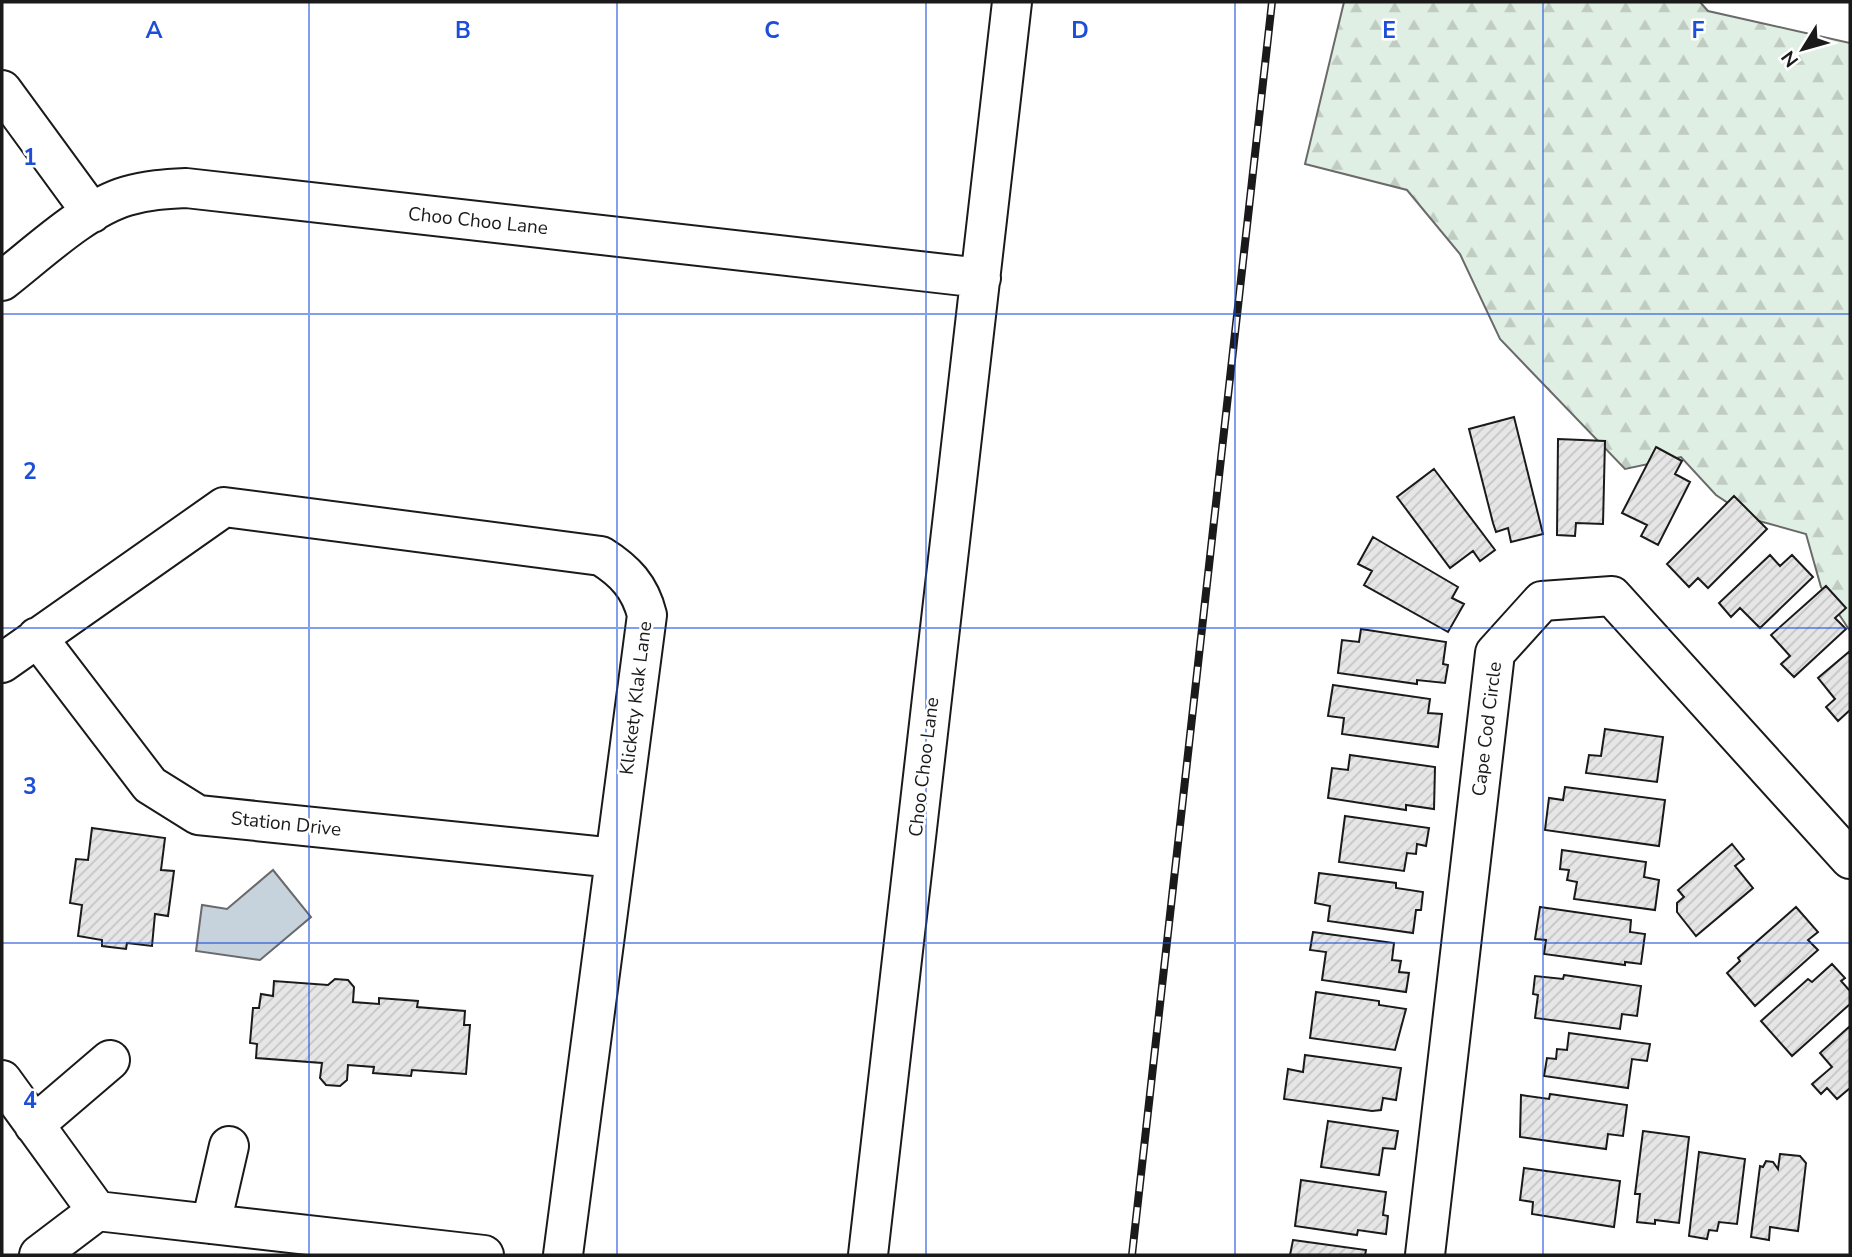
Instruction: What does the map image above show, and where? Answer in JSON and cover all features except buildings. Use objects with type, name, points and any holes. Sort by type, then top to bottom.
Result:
[{"type":"street","name":"Choo Choo Lane","points":[[867,1255],[1012,2]]},
{"type":"street","points":[[2,90],[92,213]]},
{"type":"street","name":"Choo Choo Lane","points":[[2,281],[92,213],[124,196],[152,190],[187,188],[981,278]]},
{"type":"street","name":"Klickety Klak Lane","points":[[2,663],[224,507],[601,556],[631,580],[643,596],[647,615],[563,1255]]},
{"type":"street","name":"Cape Cod Circle","points":[[1424,1255],[1496,653],[1542,601],[1612,596],[1850,859]]},
{"type":"street","name":"Station Drive","points":[[37,636],[150,785],[198,815],[615,858]]},
{"type":"street","points":[[34,1125],[110,1060]]},
{"type":"street","points":[[2,1080],[97,1211]]},
{"type":"street","points":[[211,1224],[229,1146]]},
{"type":"street","points":[[38,1255],[97,1211],[484,1255]]},
{"type":"green space","points":[[1344,2],[1700,2],[1708,11],[1850,43],[1850,631],[1821,587],[1806,534],[1752,519],[1716,495],[1681,457],[1625,469],[1500,339],[1460,254],[1407,190],[1305,164]]},
{"type":"shaded area","points":[[273,870],[311,917],[260,960],[196,951],[202,905],[227,909]]},
{"type":"railway","points":[[1132,1255],[1272,2]]}]
